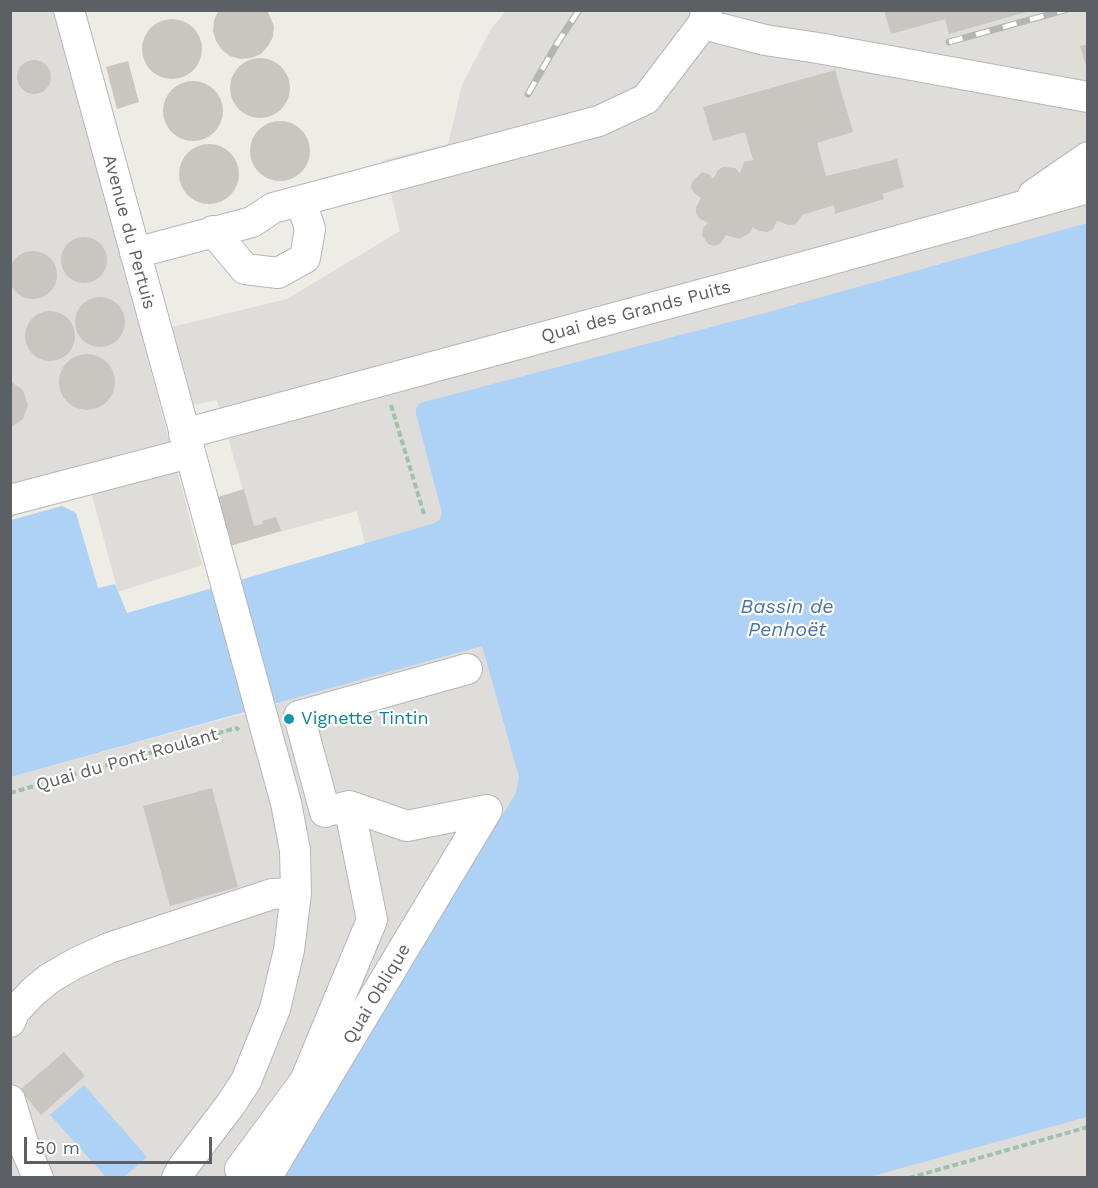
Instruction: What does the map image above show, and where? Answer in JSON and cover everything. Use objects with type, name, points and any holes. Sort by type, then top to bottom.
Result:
[{"type":"street","name":"Avenue du Pertuis","points":[[69,10],[286,803],[295,850],[296,893],[289,950],[275,1009],[246,1081],[177,1178]]},
{"type":"street","points":[[135,252],[252,222],[273,208],[599,121],[646,99],[705,17],[765,40],[1088,97]]},
{"type":"street","points":[[1014,208],[1088,157]]},
{"type":"street","name":"Quai des Grands Puits","points":[[10,500],[384,380],[1088,188]]},
{"type":"street","points":[[213,231],[245,269],[278,273],[305,258],[310,229],[301,201]]},
{"type":"street","points":[[253,1173],[305,1081],[372,920],[337,809],[299,717],[467,669]]},
{"type":"street","points":[[286,803],[337,809]]},
{"type":"street","name":"Quai Oblique","points":[[253,1173],[487,810],[407,826],[337,809]]},
{"type":"street","points":[[10,1022],[15,1011],[42,984],[76,963],[109,948],[272,894],[296,893]]},
{"type":"street","points":[[10,1100],[22,1140],[38,1178]]},
{"type":"path","points":[[384,380],[423,514]]},
{"type":"path","name":"Quai du Pont Roulant","points":[[10,793],[236,728],[272,753]]},
{"type":"path","points":[[909,1178],[1088,1128]]},
{"type":"shaded area","points":[[11,11],[56,11],[202,565],[118,592],[85,469],[11,490]]},
{"type":"shaded area","points":[[506,11],[1087,11],[1087,1177],[11,1178],[11,777],[278,704],[243,581],[365,544],[357,511],[257,538],[217,400],[193,405],[172,327],[287,299],[400,231],[383,160],[448,144],[462,85],[491,29]]},
{"type":"water","name":"Bassin de Penhoët","points":[[1087,223],[1087,1117],[869,1177],[281,1177],[516,793],[519,777],[482,646],[11,777],[11,520],[62,506],[76,513],[98,588],[115,584],[127,613],[435,523],[440,519],[442,513],[416,414],[416,408],[420,403],[761,314]]},
{"type":"water","points":[[84,1085],[147,1157],[124,1177],[106,1177],[50,1115]]},
{"type":"building","points":[[219,10],[267,10],[274,26],[273,37],[261,54],[240,59],[222,50],[213,31],[214,20]]},
{"type":"building","points":[[884,10],[1030,11],[949,34],[945,19],[891,34]]},
{"type":"building","points":[[166,19],[178,19],[189,24],[197,32],[202,49],[200,61],[189,74],[178,79],[166,79],[155,74],[147,66],[142,55],[142,43],[147,32],[155,24]]},
{"type":"building","points":[[1088,44],[1088,66],[1086,66],[1080,46]]},
{"type":"building","points":[[254,58],[266,58],[277,63],[285,71],[290,88],[288,100],[277,113],[266,118],[254,118],[243,113],[235,105],[230,94],[230,82],[235,71],[243,63]]},
{"type":"building","points":[[34,60],[46,65],[51,77],[46,89],[34,94],[22,89],[17,77],[22,65]]},
{"type":"building","points":[[128,61],[139,102],[117,109],[106,67]]},
{"type":"building","points":[[835,70],[853,132],[817,143],[826,176],[897,159],[904,187],[882,194],[884,199],[835,214],[834,205],[802,215],[796,224],[789,225],[777,221],[773,229],[767,232],[753,227],[750,233],[739,239],[726,235],[720,244],[714,246],[708,244],[702,235],[703,228],[708,223],[699,218],[696,213],[696,207],[701,198],[694,193],[691,187],[692,182],[702,172],[713,179],[718,170],[723,167],[735,168],[740,173],[744,162],[753,160],[745,132],[713,141],[703,107]]},
{"type":"building","points":[[187,81],[199,81],[210,86],[218,94],[223,111],[221,123],[210,136],[199,141],[187,141],[176,136],[168,128],[163,117],[163,105],[168,94],[176,86]]},
{"type":"building","points":[[274,121],[286,121],[297,126],[305,134],[310,151],[308,163],[297,176],[286,181],[274,181],[263,176],[255,168],[250,157],[250,145],[255,134],[263,126]]},
{"type":"building","points":[[203,144],[215,144],[226,149],[234,157],[239,174],[237,186],[226,199],[215,204],[203,204],[192,199],[184,191],[179,180],[179,168],[184,157],[192,149]]},
{"type":"building","points":[[84,237],[93,238],[101,243],[106,251],[106,269],[101,277],[93,282],[84,283],[75,282],[67,277],[62,269],[61,260],[62,251],[67,243],[75,238]]},
{"type":"building","points":[[33,251],[50,258],[57,275],[50,292],[33,299],[16,292],[9,275],[16,258]]},
{"type":"building","points":[[100,297],[118,304],[125,322],[118,340],[100,347],[82,340],[75,322],[82,304]]},
{"type":"building","points":[[50,311],[64,315],[71,322],[75,336],[71,350],[64,357],[50,361],[36,357],[29,350],[25,336],[29,322],[36,315]]},
{"type":"building","points":[[82,354],[92,354],[107,362],[113,371],[115,382],[113,393],[107,402],[92,410],[82,410],[71,405],[64,398],[59,387],[59,377],[64,366],[71,359]]},
{"type":"building","points":[[10,381],[23,390],[28,405],[23,419],[10,428]]},
{"type":"building","points":[[244,489],[254,526],[276,517],[281,531],[230,546],[218,497]]},
{"type":"building","points":[[212,788],[238,887],[170,906],[143,806]]},
{"type":"building","points":[[64,1052],[85,1076],[41,1115],[20,1090]]},
{"type":"railway","points":[[528,94],[579,10]]},
{"type":"railway","points":[[949,42],[1065,10]]},
{"type":"place","name":"Vignette Tintin","points":[[289,719]]}]
